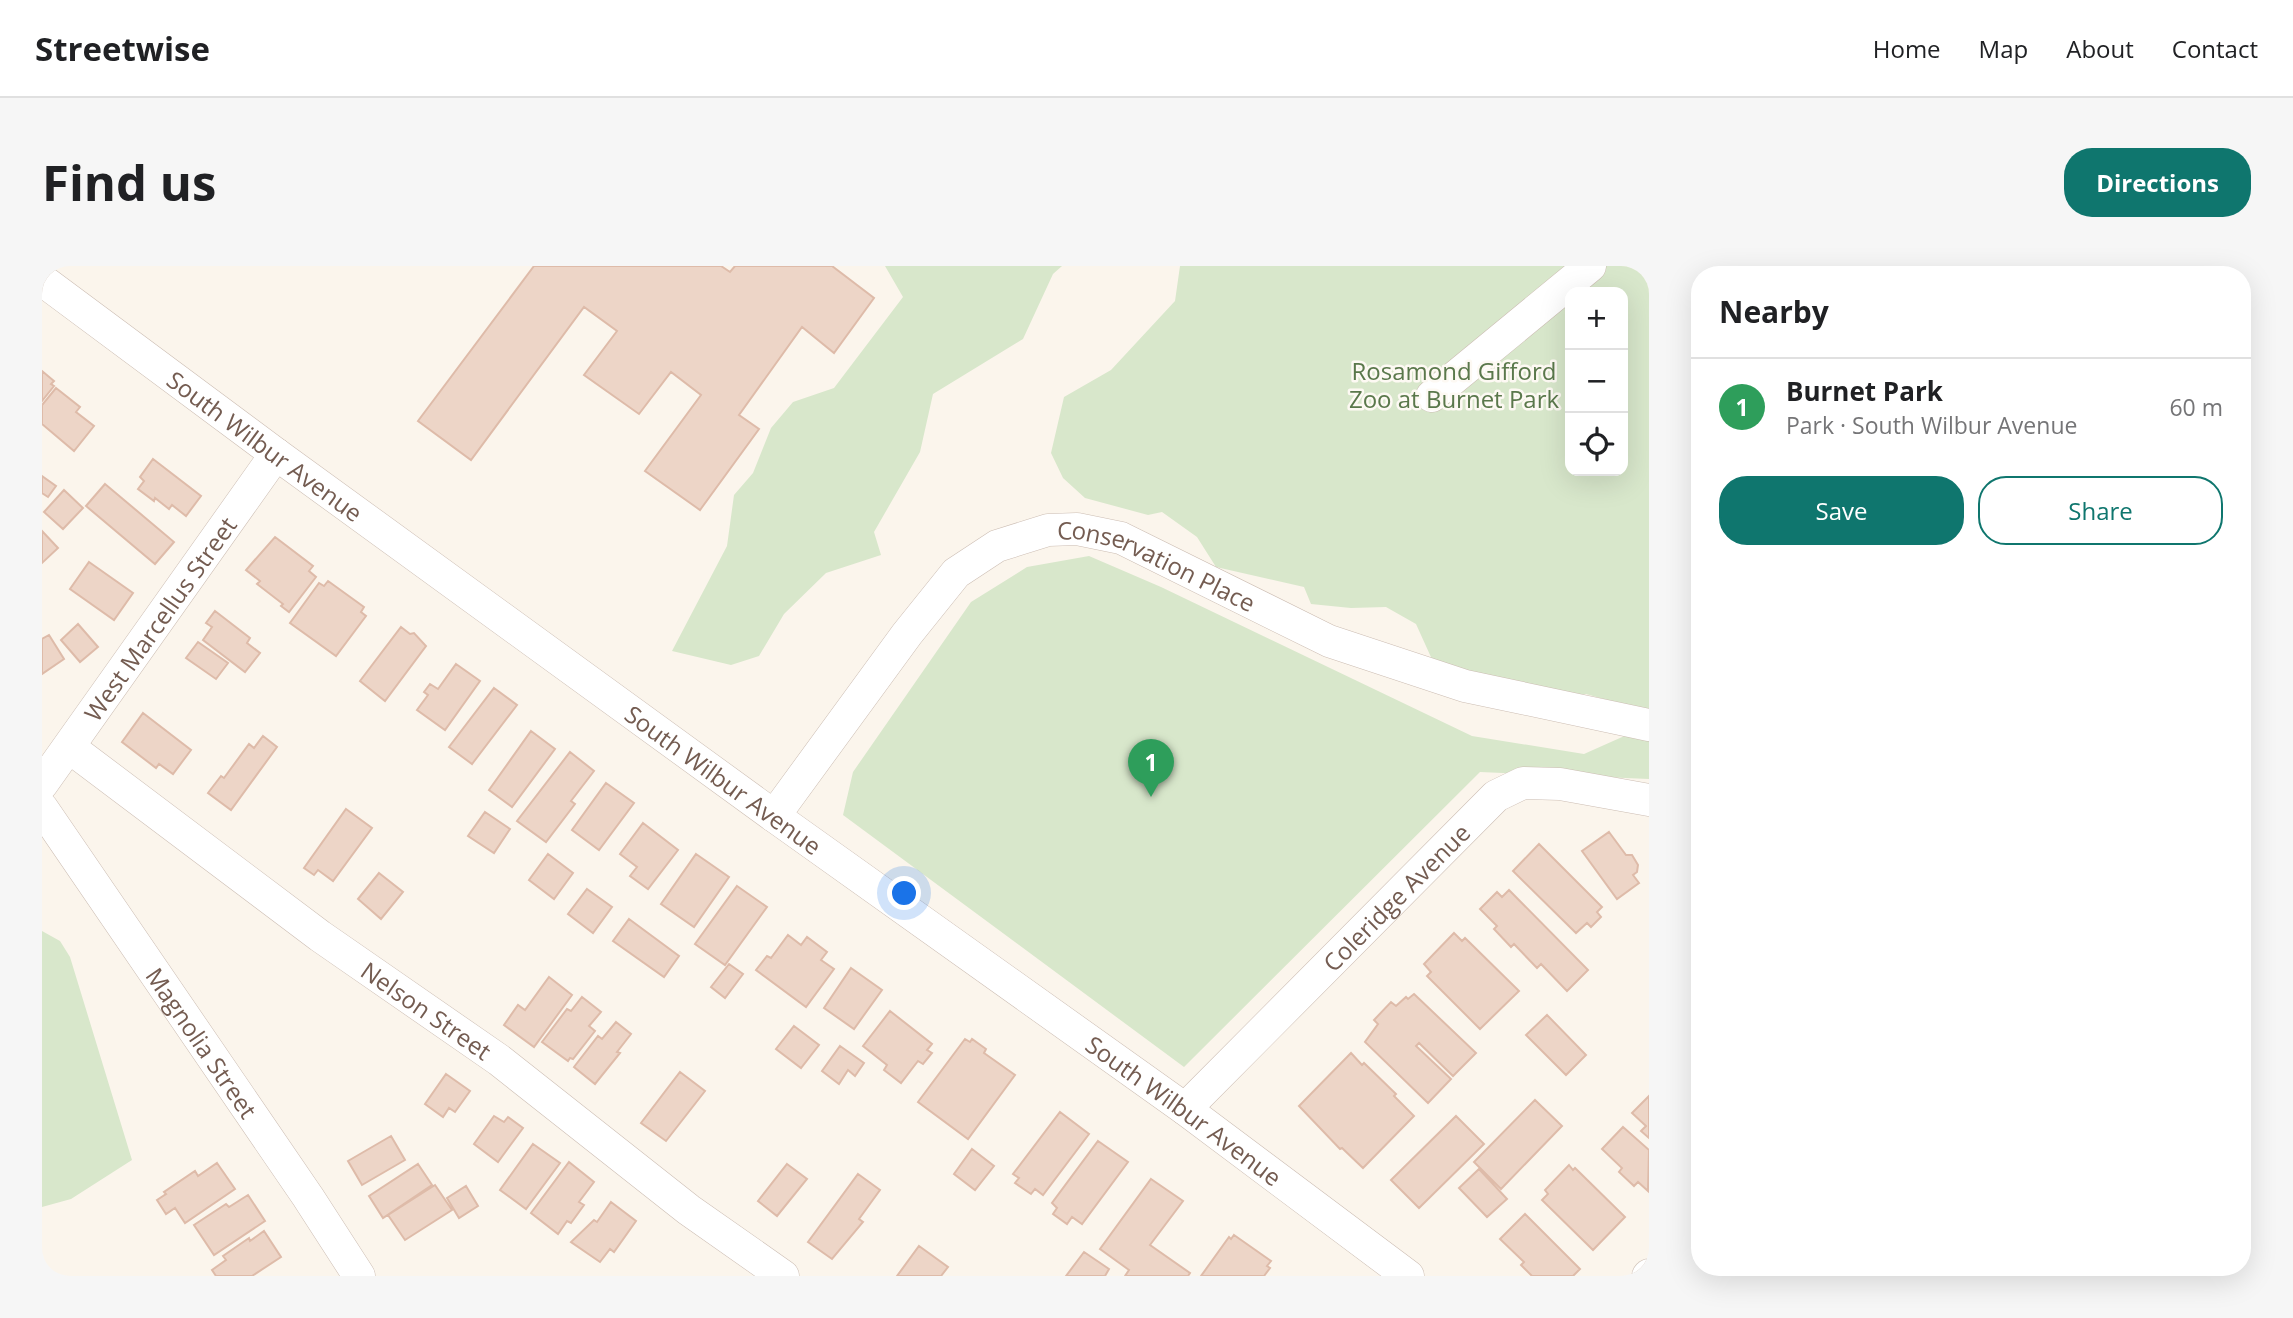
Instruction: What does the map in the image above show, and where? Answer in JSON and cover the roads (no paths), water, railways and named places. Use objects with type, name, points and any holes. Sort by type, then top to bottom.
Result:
[{"type":"street","points":[[1432,396],[1590,266]]},
{"type":"street","name":"South Wilbur Avenue","points":[[42,279],[276,454],[774,816],[1185,1110],[1408,1276]]},
{"type":"street","name":"West Marcellus Street","points":[[42,784],[276,454]]},
{"type":"street","name":"Conservation Place","points":[[774,816],[907,634],[956,573],[997,546],[1048,530],[1077,529],[1121,538],[1329,640],[1465,686],[1649,725]]},
{"type":"street","name":"Nelson Street","points":[[69,747],[320,936],[499,1060],[689,1210],[783,1276]]},
{"type":"street","name":"Coleridge Avenue","points":[[1185,1110],[1496,796],[1523,783],[1560,784],[1649,800]]},
{"type":"street","name":"Magnolia Street","points":[[42,808],[308,1196],[359,1276]]},
{"type":"place","name":"Burnet Park","points":[[1151,797]]},
{"type":"park label","name":"Rosamond Gifford Zoo at Burnet Park","points":[[1454,384]]}]
